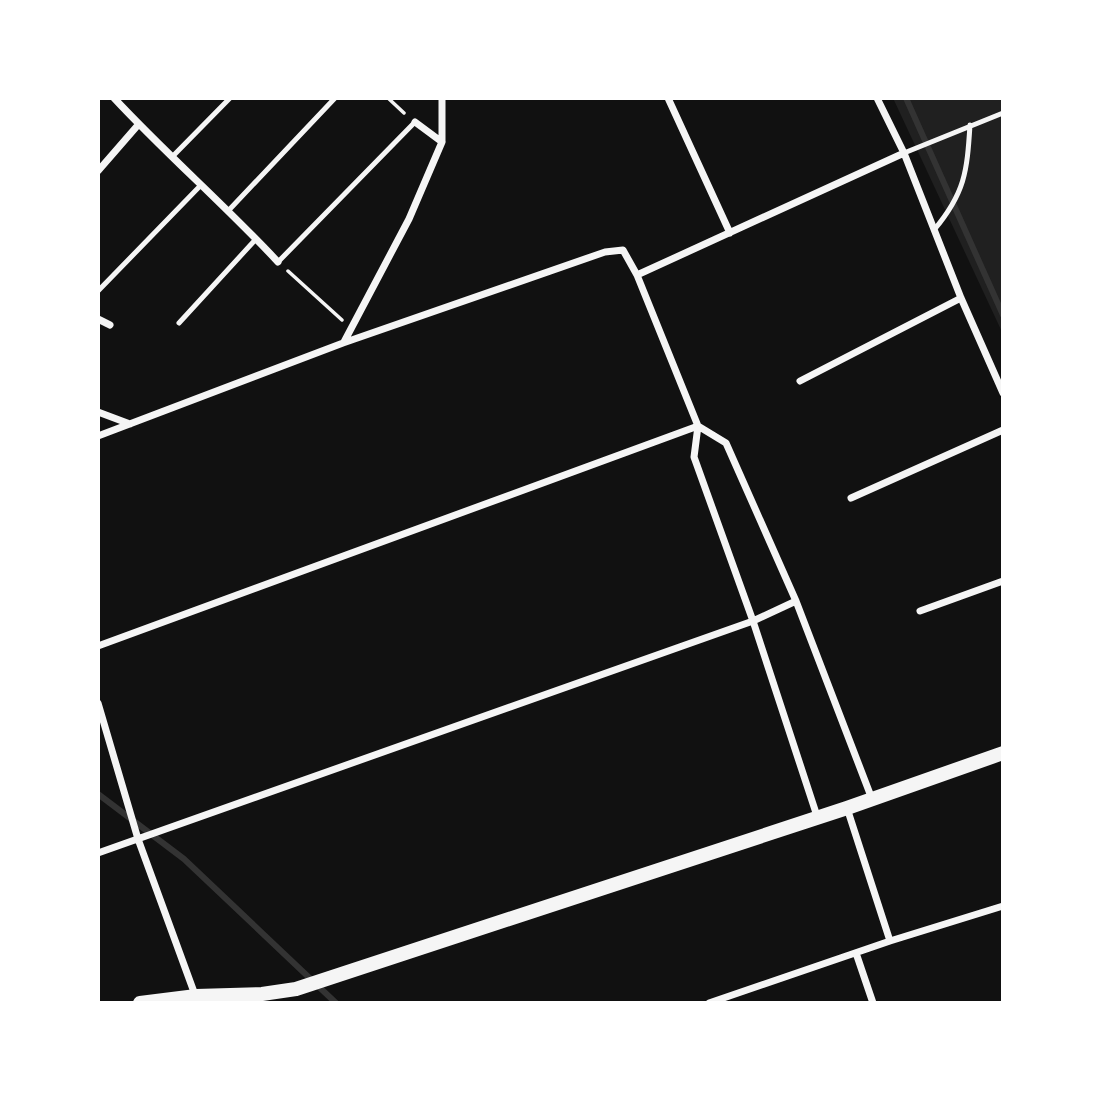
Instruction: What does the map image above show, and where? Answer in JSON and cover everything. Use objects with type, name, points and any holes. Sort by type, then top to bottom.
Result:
[{"type":"main road","points":[[140,1003],[296,989],[847,808],[1003,752]]},
{"type":"street","points":[[115,98],[138,125],[229,210],[278,262]]},
{"type":"street","points":[[343,343],[409,219],[442,142],[442,98]]},
{"type":"street","points":[[668,98],[730,233]]},
{"type":"street","points":[[877,98],[904,153],[961,298],[1003,393]]},
{"type":"street","points":[[415,122],[442,142]]},
{"type":"street","points":[[98,171],[138,125]]},
{"type":"street","points":[[637,275],[904,153]]},
{"type":"street","points":[[98,436],[343,343],[605,252],[623,250],[629,256],[698,426],[694,457],[753,621],[817,816]]},
{"type":"street","points":[[800,381],[961,298]]},
{"type":"street","points":[[98,319],[110,325]]},
{"type":"street","points":[[98,412],[130,424]]},
{"type":"street","points":[[698,426],[726,443],[796,601],[872,799]]},
{"type":"street","points":[[98,646],[698,426]]},
{"type":"street","points":[[851,498],[1003,429]]},
{"type":"street","points":[[920,611],[1003,582]]},
{"type":"street","points":[[98,853],[753,621],[796,601]]},
{"type":"street","points":[[98,703],[138,839],[197,999]]},
{"type":"street","points":[[847,808],[890,941]]},
{"type":"street","points":[[709,1003],[890,941],[1003,906]]},
{"type":"street","points":[[856,953],[873,1003]]},
{"type":"lane","points":[[172,157],[230,98]]},
{"type":"lane","points":[[229,210],[335,98]]},
{"type":"lane","points":[[904,153],[1003,113]]},
{"type":"lane","points":[[278,262],[415,122]]},
{"type":"lane","points":[[934,230],[951,210],[963,185],[970,125]]},
{"type":"lane","points":[[98,291],[201,185]]},
{"type":"lane","points":[[179,323],[256,239]]},
{"type":"path","points":[[388,98],[415,122]]},
{"type":"path","points":[[278,262],[352,329]]},
{"type":"shaded area","points":[[893,98],[1003,98],[1003,334]]},
{"type":"waterway","points":[[906,98],[1003,315]]},
{"type":"waterway","points":[[98,794],[184,859],[336,1003]]}]
